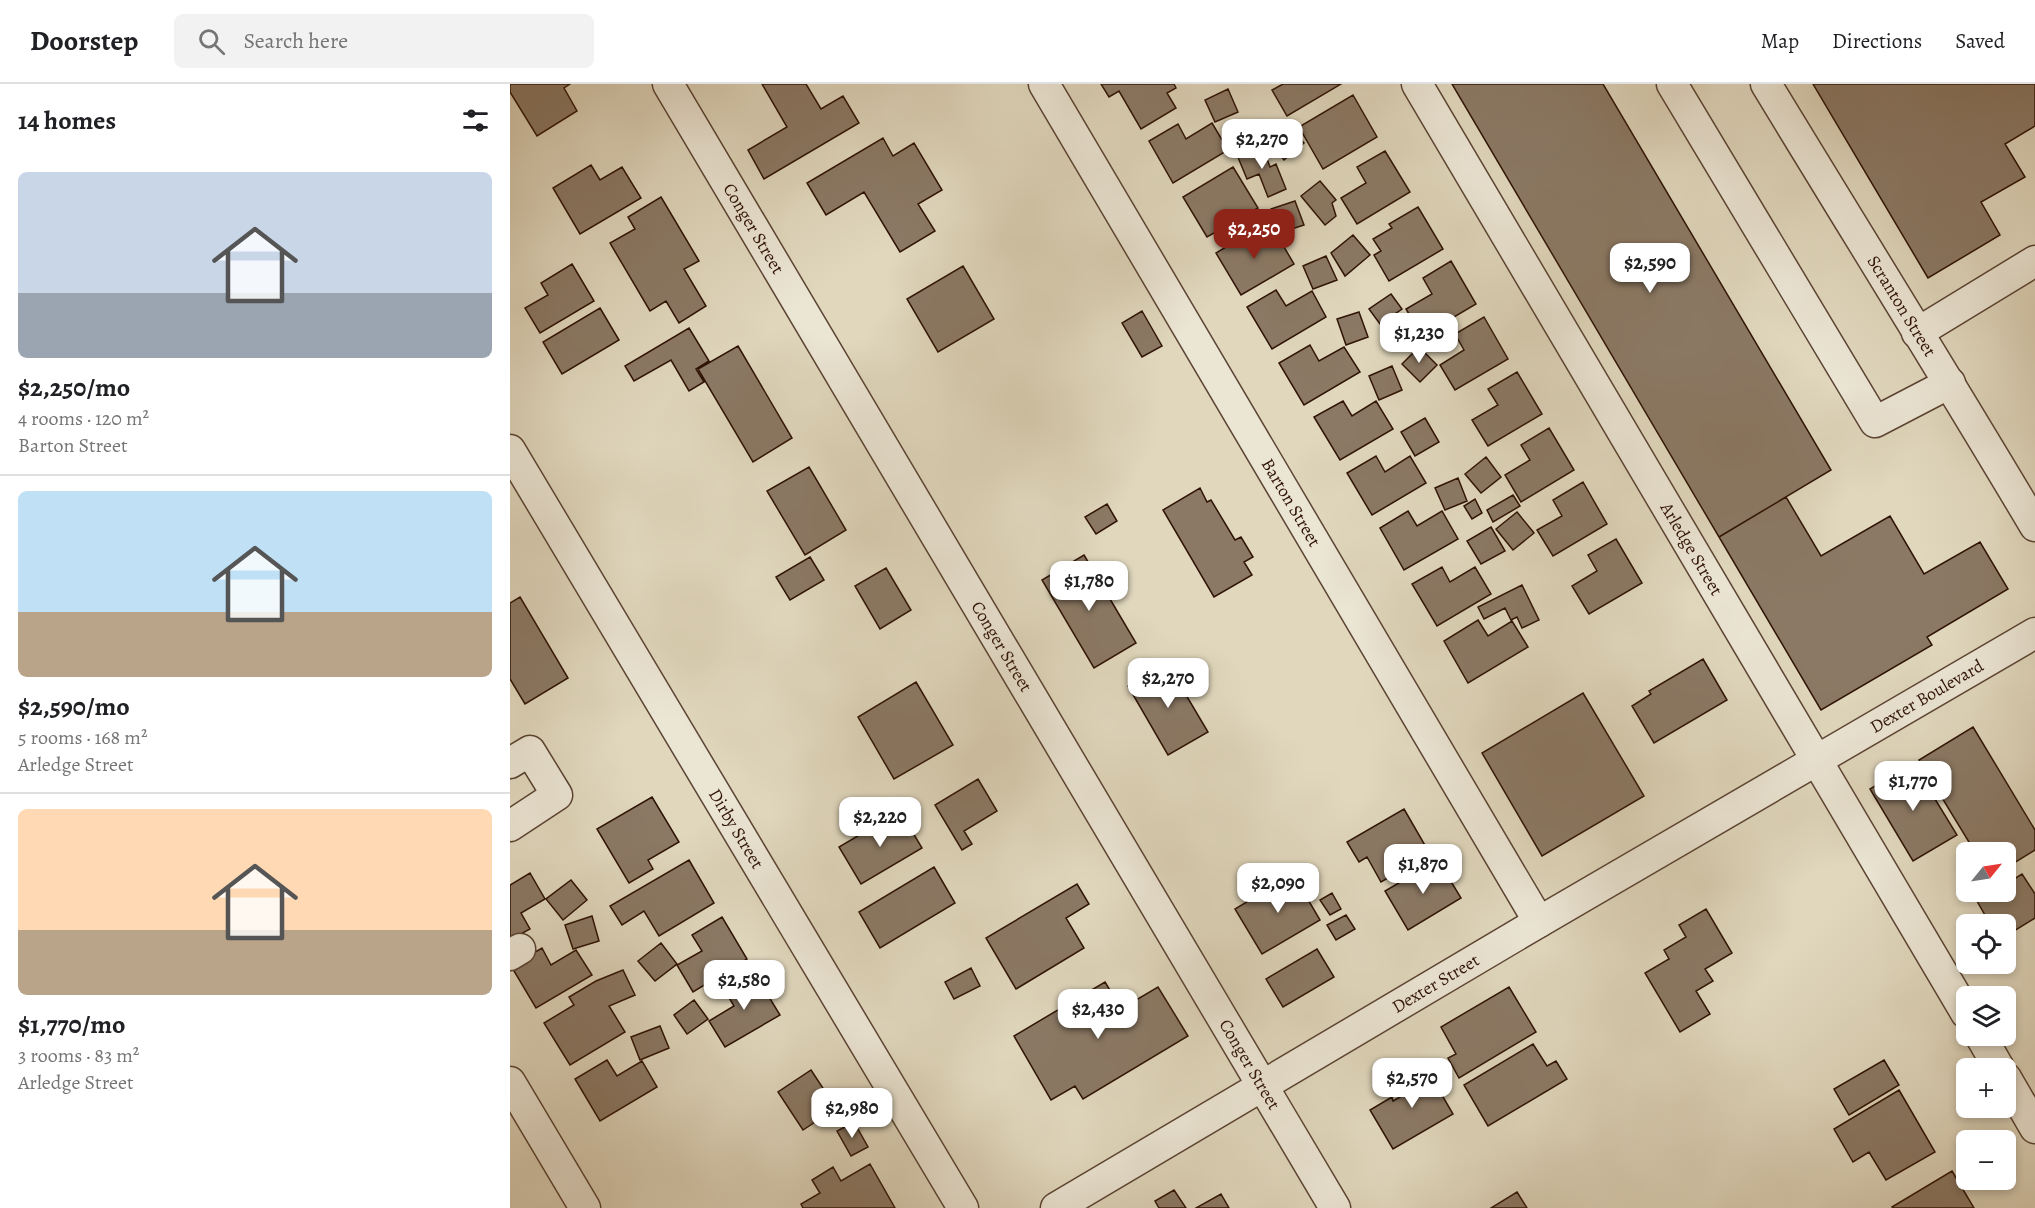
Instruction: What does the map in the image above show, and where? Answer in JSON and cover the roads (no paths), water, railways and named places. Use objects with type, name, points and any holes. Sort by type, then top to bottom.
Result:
[{"type":"street","name":"Conger Street","points":[[668,84],[1335,1208]]},
{"type":"street","name":"Barton Street","points":[[1044,84],[1539,922]]},
{"type":"street","name":"Arledge Street","points":[[1417,84],[1956,995]]},
{"type":"street","points":[[1672,84],[1875,422],[1950,383]]},
{"type":"street","name":"Scranton Street","points":[[1766,84],[2035,526]]},
{"type":"street","points":[[1917,333],[2035,261]]},
{"type":"street","name":"Dirby Street","points":[[510,450],[963,1208]]},
{"type":"street","name":"Dexter Boulevard","points":[[1817,760],[2035,633]]},
{"type":"street","points":[[510,763],[530,751],[557,795],[510,826]]},
{"type":"street","name":"Dexter Street","points":[[1056,1208],[1817,760]]},
{"type":"street","points":[[510,1082],[585,1208]]},
{"type":"street","points":[[2016,1095],[2035,1128]]}]
